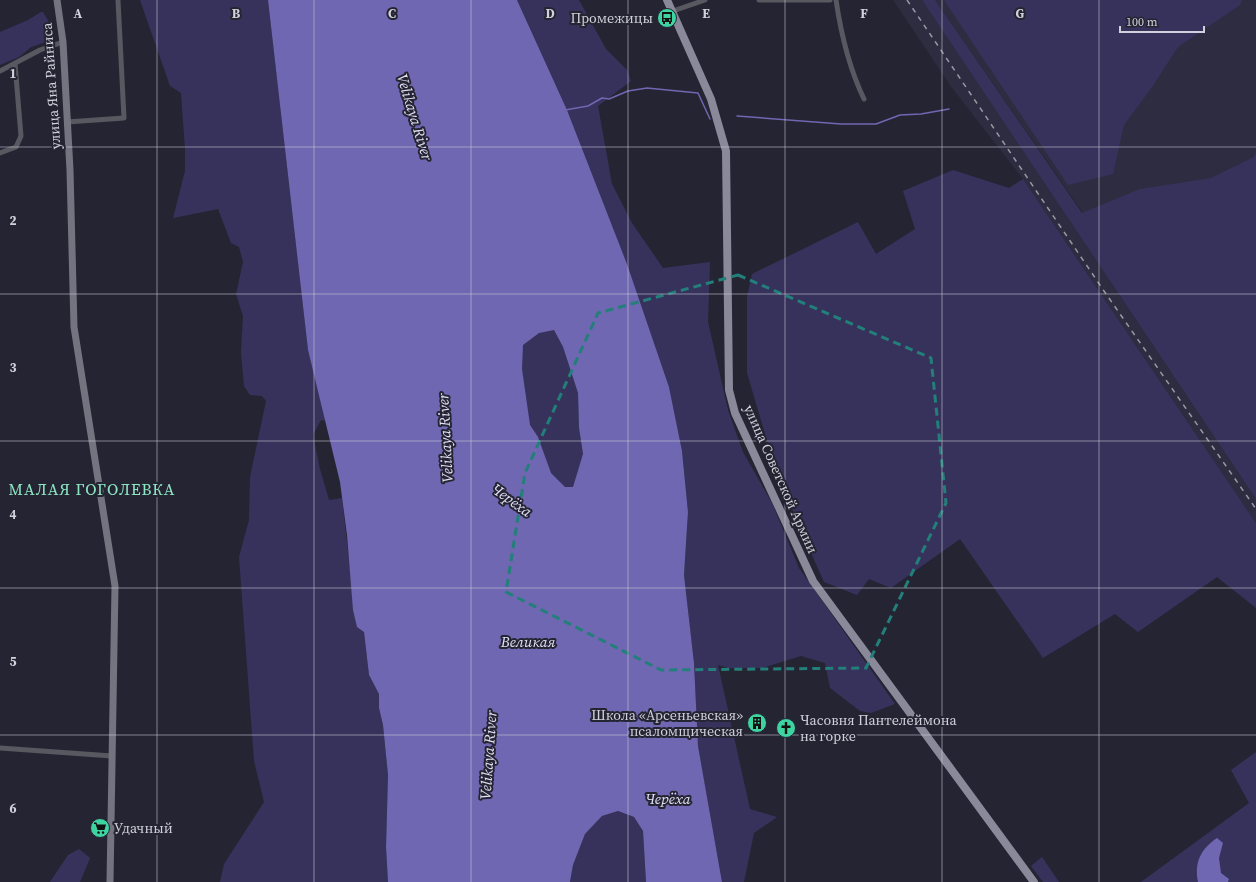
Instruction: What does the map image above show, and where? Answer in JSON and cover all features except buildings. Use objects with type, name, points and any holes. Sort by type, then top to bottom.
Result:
[{"type":"main road","name":"улица Советской Армии","points":[[667,0],[711,98],[726,151],[728,179],[729,390],[735,413],[813,581],[1034,882]]},
{"type":"street","name":"улица Яна Райниса","points":[[57,0],[64,42],[70,170],[74,327],[115,586],[110,882]]},
{"type":"street","points":[[67,122],[124,118],[118,0]]},
{"type":"street","points":[[673,11],[705,0]]},
{"type":"street","points":[[759,0],[830,0]]},
{"type":"street","points":[[836,0],[840,28],[848,57],[857,84],[864,99]]},
{"type":"street","points":[[0,71],[40,50],[64,42]]},
{"type":"street","points":[[0,153],[16,147],[21,136],[15,64]]},
{"type":"street","points":[[0,748],[112,756]]},
{"type":"highlighted area","points":[[738,275],[931,358],[946,503],[866,668],[661,670],[506,592],[525,473],[598,313]]},
{"type":"shaded area","points":[[140,0],[268,0],[308,350],[326,419],[323,421],[321,420],[313,435],[320,469],[329,500],[342,498],[352,587],[364,632],[369,675],[379,694],[379,708],[383,725],[388,775],[386,847],[388,882],[220,882],[224,864],[264,802],[254,761],[239,557],[249,520],[250,477],[266,401],[262,396],[250,395],[244,386],[241,353],[243,316],[236,294],[243,262],[239,247],[231,243],[218,209],[173,218],[185,171],[181,93],[170,86]]},
{"type":"shaded area","points":[[517,0],[579,0],[606,49],[627,70],[631,81],[598,106],[612,184],[632,223],[663,268],[710,262],[708,322],[728,410],[743,452],[772,503],[799,568],[895,704],[871,713],[860,711],[830,688],[825,663],[801,656],[762,668],[728,668],[718,665],[750,809],[777,817],[754,833],[744,882],[722,882],[698,747],[694,663],[684,575],[688,512],[682,451],[669,387],[627,264],[567,110]]},
{"type":"shaded area","points":[[893,0],[922,0],[1256,499],[1256,523],[1023,179],[952,88]]},
{"type":"shaded area","points":[[922,0],[935,0],[1082,213],[1140,189],[1211,178],[1254,157],[1256,152],[1256,499]]},
{"type":"shaded area","points":[[935,0],[1256,0],[1256,211],[1092,226]]},
{"type":"shaded area","points":[[944,0],[1242,0],[1240,5],[1178,47],[1152,87],[1124,125],[1113,174],[1068,185]]},
{"type":"shaded area","points":[[43,12],[49,23],[50,30],[46,42],[31,47],[19,57],[0,65],[0,32],[28,20]]},
{"type":"shaded area","points":[[953,170],[1009,188],[1023,179],[1256,523],[1256,608],[1217,577],[1138,632],[1115,614],[1043,658],[960,539],[891,588],[869,579],[857,595],[824,582],[798,524],[771,454],[747,373],[747,297],[752,274],[858,222],[876,254],[915,229],[903,191]]},
{"type":"shaded area","points":[[468,232],[554,330],[563,347],[578,393],[579,428],[584,454],[582,488],[554,502]]},
{"type":"shaded area","points":[[1256,752],[1256,882],[1141,882],[1249,803],[1231,770]]},
{"type":"shaded area","points":[[618,811],[634,817],[643,831],[646,882],[570,882],[573,865],[585,834],[602,816]]},
{"type":"shaded area","points":[[79,849],[90,858],[80,882],[50,882],[68,855]]},
{"type":"shaded area","points":[[1042,857],[1059,882],[1043,882],[1031,866]]},
{"type":"water","name":"Великая","points":[[268,0],[517,0],[567,110],[627,264],[669,387],[682,451],[688,512],[684,575],[694,663],[698,746],[722,882],[646,882],[643,831],[634,817],[618,811],[602,816],[585,834],[573,865],[570,882],[388,882],[386,847],[388,775],[383,725],[379,708],[379,694],[369,675],[364,632],[357,627],[353,610],[347,535],[340,482],[308,350]],"holes":[[[554,330],[563,347],[578,393],[579,428],[583,454],[573,487],[565,487],[551,473],[538,437],[530,425],[522,369],[523,345],[539,333]]]},
{"type":"water","points":[[1217,838],[1223,843],[1219,858],[1221,873],[1229,879],[1228,882],[1198,882],[1197,868],[1200,857],[1211,842]]},
{"type":"waterway","points":[[565,110],[588,106],[602,98],[609,99],[628,91],[647,88],[698,93],[710,119]]},
{"type":"waterway","points":[[737,116],[841,124],[876,124],[900,115],[921,114],[949,109]]},
{"type":"railway","points":[[907,0],[1104,291],[1256,509]]},
{"type":"place","name":"Промежицы","points":[[667,18]]},
{"type":"place","name":"Школа «Арсеньевская» псаломщическая","points":[[757,723]]},
{"type":"place","name":"Часовня Пантелеймона на горке","points":[[786,728]]},
{"type":"place","name":"Удачный","points":[[100,828]]},
{"type":"district","name":"МАЛАЯ ГОГОЛЕВКА","points":[[92,489]]},
{"type":"water label","name":"Velikaya River","points":[[415,117]]},
{"type":"water label","name":"Velikaya River","points":[[445,438]]},
{"type":"water label","name":"Черёха","points":[[512,500]]},
{"type":"water label","name":"Velikaya River","points":[[488,755]]},
{"type":"water label","name":"Черёха","points":[[668,798]]}]
